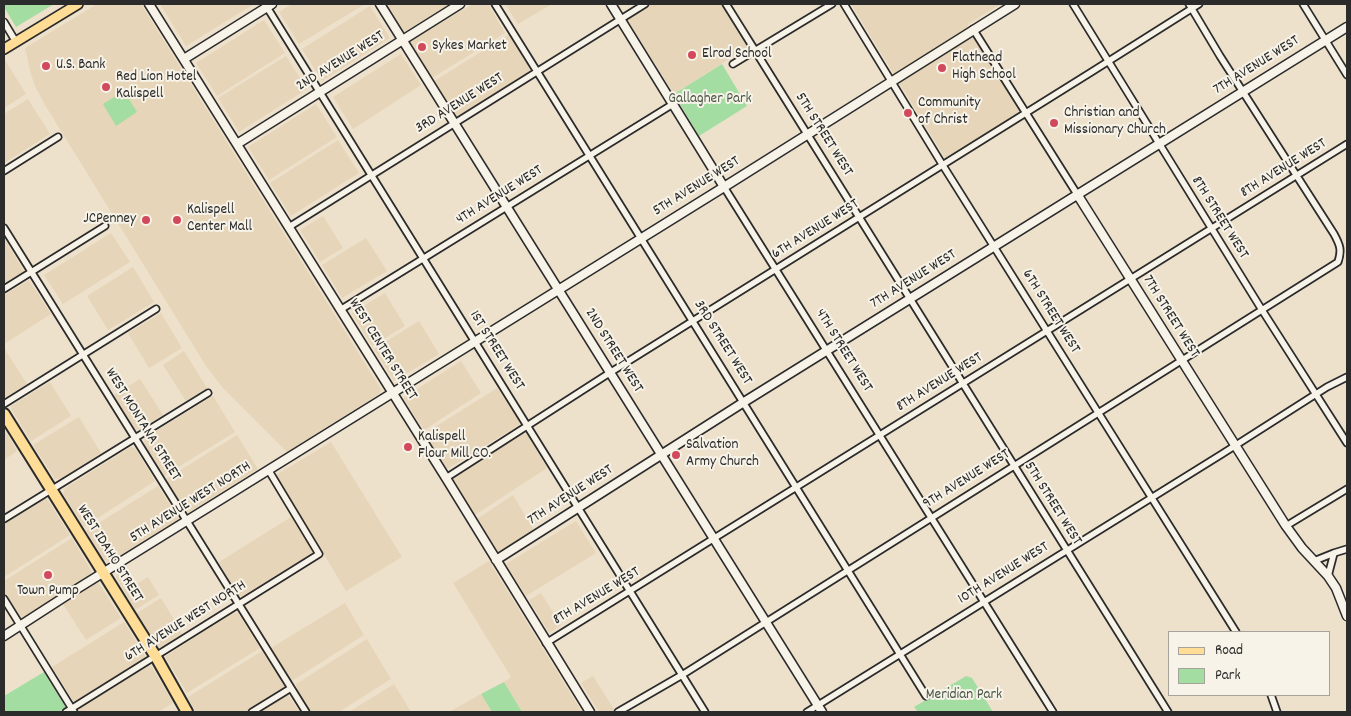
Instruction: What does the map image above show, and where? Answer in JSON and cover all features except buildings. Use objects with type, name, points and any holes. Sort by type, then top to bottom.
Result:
[{"type":"highway","name":"WEST IDAHO STREET","points":[[4,414],[156,656],[182,700],[186,712]]},
{"type":"main road","points":[[4,49],[78,4]]},
{"type":"street","name":"WEST CENTER STREET","points":[[149,4],[590,712]]},
{"type":"street","name":"2ND STREET WEST","points":[[380,4],[820,709]]},
{"type":"street","name":"2ND AVENUE WEST","points":[[237,144],[460,4]]},
{"type":"street","name":"3RD STREET WEST","points":[[495,4],[926,696]]},
{"type":"street","name":"4TH STREET WEST","points":[[611,4],[1053,712]]},
{"type":"street","name":"3RD AVENUE WEST","points":[[289,226],[645,4]]},
{"type":"street","name":"5TH STREET WEST","points":[[726,4],[1168,712]]},
{"type":"street","points":[[733,64],[832,4]]},
{"type":"street","name":"6TH STREET WEST","points":[[844,4],[1150,498],[1235,631]]},
{"type":"street","name":"5TH AVENUE WEST","points":[[392,393],[1015,4]]},
{"type":"street","name":"8TH STREET WEST","points":[[1073,4],[1262,310],[1347,443]]},
{"type":"street","name":"6TH AVENUE WEST","points":[[446,478],[611,372],[1108,61],[1190,6],[1199,4]]},
{"type":"street","points":[[1302,4],[1347,75]]},
{"type":"street","points":[[184,59],[268,5]]},
{"type":"street","name":"1ST STREET WEST","points":[[268,5],[319,92],[706,712]]},
{"type":"street","points":[[1190,6],[1298,175]]},
{"type":"street","points":[[4,22],[16,42]]},
{"type":"street","name":"7TH AVENUE WEST","points":[[496,560],[744,402],[1347,27]]},
{"type":"street","name":"7TH STREET WEST","points":[[973,29],[1234,446],[1286,526],[1336,588],[1347,616]]},
{"type":"street","name":"4TH AVENUE WEST","points":[[340,310],[673,104]]},
{"type":"street","points":[[4,170],[58,137]]},
{"type":"street","name":"8TH AVENUE WEST","points":[[546,643],[1347,144]]},
{"type":"street","name":"9TH AVENUE WEST","points":[[618,712],[682,675],[1338,262],[1341,253],[1340,246],[1298,175]]},
{"type":"street","points":[[4,289],[105,226]]},
{"type":"street","name":"WEST MONTANA STREET","points":[[4,228],[306,712]]},
{"type":"street","points":[[4,404],[156,309]]},
{"type":"street","name":"10TH AVENUE WEST","points":[[807,712],[820,709],[900,653],[1316,394],[1345,378]]},
{"type":"street","points":[[4,519],[208,393]]},
{"type":"street","name":"5TH AVENUE WEST NORTH","points":[[4,636],[392,393]]},
{"type":"street","name":"6TH AVENUE WEST NORTH","points":[[71,711],[319,554],[269,470]]},
{"type":"street","points":[[1286,526],[1347,489]]},
{"type":"street","points":[[1314,561],[1347,549]]},
{"type":"street","points":[[1328,576],[1334,553]]},
{"type":"street","points":[[4,599],[71,711]]},
{"type":"street","points":[[252,712],[291,688]]},
{"type":"street","points":[[1271,696],[1277,712]]},
{"type":"shaded area","points":[[97,4],[141,4],[381,390],[379,394],[287,452],[222,387],[206,366],[35,86],[25,48]]},
{"type":"shaded area","points":[[160,4],[254,4],[186,46]]},
{"type":"shaded area","points":[[292,4],[365,4],[299,44],[279,12]]},
{"type":"shaded area","points":[[386,4],[450,4],[404,32]]},
{"type":"shaded area","points":[[473,4],[488,4],[505,33],[432,78],[415,49],[410,46],[410,41]]},
{"type":"shaded area","points":[[505,4],[552,4],[518,24]]},
{"type":"shaded area","name":"Elrod School","points":[[651,4],[721,4],[748,47],[674,94],[627,19]]},
{"type":"shaded area","name":"Flathead High School","points":[[851,4],[1001,4],[968,24],[1021,112],[945,158]]},
{"type":"shaded area","points":[[370,6],[390,38],[322,81],[302,49]]},
{"type":"shaded area","points":[[264,20],[285,53],[217,96],[196,63]]},
{"type":"shaded area","points":[[510,35],[530,68],[529,73],[459,117],[456,116],[434,81]]},
{"type":"shaded area","points":[[401,54],[421,85],[353,129],[333,97]]},
{"type":"shaded area","points":[[286,56],[307,89],[239,132],[218,98]]},
{"type":"shaded area","points":[[4,61],[26,94],[4,108]]},
{"type":"shaded area","points":[[28,99],[50,134],[4,163],[4,114]]},
{"type":"shaded area","points":[[316,104],[337,137],[269,180],[248,147]]},
{"type":"shaded area","points":[[338,140],[359,173],[291,216],[270,183]]},
{"type":"shaded area","points":[[323,216],[343,248],[320,262],[300,230]]},
{"type":"shaded area","points":[[111,233],[130,262],[63,304],[44,275]]},
{"type":"shaded area","points":[[4,238],[24,271],[4,284]]},
{"type":"shaded area","points":[[366,238],[387,271],[342,298],[322,265]]},
{"type":"shaded area","points":[[133,267],[154,302],[108,330],[87,296]]},
{"type":"shaded area","points":[[29,280],[51,314],[4,344],[4,295]]},
{"type":"shaded area","points":[[385,293],[405,326],[372,346],[352,313]]},
{"type":"shaded area","points":[[161,313],[182,348],[149,368],[128,333]]},
{"type":"shaded area","points":[[419,321],[439,354],[394,381],[374,349]]},
{"type":"shaded area","points":[[4,348],[27,384],[6,397],[4,396]]},
{"type":"shaded area","points":[[184,351],[207,388],[186,401],[163,365]]},
{"type":"shaded area","points":[[461,361],[481,393],[424,430],[403,398]]},
{"type":"shaded area","points":[[140,379],[163,415],[137,430],[114,395]]},
{"type":"shaded area","points":[[50,382],[71,416],[31,441],[11,406]]},
{"type":"shaded area","points":[[497,388],[520,422],[519,425],[447,469],[424,434]]},
{"type":"shaded area","points":[[213,396],[235,432],[164,476],[144,444],[145,438]]},
{"type":"shaded area","points":[[79,417],[101,453],[62,478],[55,479],[33,445]]},
{"type":"shaded area","points":[[4,429],[17,451],[4,460]]},
{"type":"shaded area","points":[[523,433],[527,434],[547,468],[475,515],[452,478]]},
{"type":"shaded area","points":[[237,435],[258,469],[189,512],[186,511],[166,479]]},
{"type":"shaded area","points":[[331,442],[402,557],[346,591],[276,475]]},
{"type":"shaded area","points":[[131,447],[135,448],[155,481],[84,527],[63,494],[65,488]]},
{"type":"shaded area","points":[[158,486],[178,520],[111,562],[104,560],[86,531]]},
{"type":"shaded area","points":[[513,495],[535,532],[499,553],[477,519]]},
{"type":"shaded area","points":[[47,499],[70,535],[4,577],[4,523],[42,500]]},
{"type":"shaded area","points":[[291,517],[312,548],[312,553],[243,596],[238,596],[219,562]]},
{"type":"shaded area","points":[[576,521],[596,553],[526,596],[506,564]]},
{"type":"shaded area","points":[[72,538],[92,572],[91,574],[57,595],[51,602],[21,619],[4,591],[4,581]]},
{"type":"shaded area","points":[[489,561],[582,712],[522,712],[504,682],[511,677],[453,583]]},
{"type":"shaded area","points":[[125,568],[135,585],[148,577],[159,595],[135,610],[116,577]]},
{"type":"shaded area","points":[[98,582],[121,618],[86,640],[63,604]]},
{"type":"shaded area","points":[[541,593],[561,625],[549,633],[529,600]]},
{"type":"shaded area","points":[[161,598],[183,635],[163,648],[158,646],[137,613]]},
{"type":"shaded area","points":[[345,603],[364,635],[291,680],[274,654],[272,649],[274,646]]},
{"type":"shaded area","points":[[234,612],[238,613],[260,648],[187,693],[166,656]]},
{"type":"shaded area","points":[[124,622],[145,656],[144,659],[73,701],[52,667]]},
{"type":"shaded area","points":[[367,639],[391,679],[339,712],[311,712],[296,684]]},
{"type":"shaded area","points":[[262,651],[284,686],[284,689],[245,712],[195,712],[188,697]]},
{"type":"shaded area","points":[[148,666],[152,667],[173,703],[158,712],[79,712],[80,708]]},
{"type":"shaded area","points":[[593,676],[614,712],[599,712],[581,683]]},
{"type":"shaded area","points":[[394,684],[411,712],[349,712]]},
{"type":"shaded area","points":[[481,694],[492,712],[449,712]]},
{"type":"shaded area","points":[[286,695],[288,695],[300,712],[259,712]]},
{"type":"green space","points":[[4,4],[54,4],[16,27]]},
{"type":"green space","name":"Gallagher Park","points":[[722,64],[747,106],[699,136],[674,94]]},
{"type":"green space","points":[[124,91],[137,112],[116,126],[103,104]]},
{"type":"green space","points":[[44,672],[65,708],[58,712],[4,712],[4,696]]},
{"type":"green space","name":"Meridian Park","points":[[966,676],[972,678],[993,712],[918,712],[914,707]]},
{"type":"green space","points":[[504,682],[522,712],[492,712],[481,694]]},
{"type":"place","name":"Sykes Market","points":[[422,47]]},
{"type":"place","name":"Elrod School","points":[[692,55]]},
{"type":"place","name":"U.S. Bank","points":[[46,66]]},
{"type":"place","name":"Flathead High School","points":[[942,68]]},
{"type":"place","name":"Red Lion Hotel Kalispell","points":[[106,87]]},
{"type":"place","name":"Community of Christ","points":[[908,113]]},
{"type":"place","name":"Christian and Missionary Church","points":[[1054,123]]},
{"type":"place","name":"JCPenney","points":[[146,220]]},
{"type":"place","name":"Kalispell Center Mall","points":[[177,220]]},
{"type":"place","name":"Kalispell Flour Mill CO.","points":[[408,447]]},
{"type":"place","name":"Salvation Army Church","points":[[676,455]]},
{"type":"place","name":"Town Pump","points":[[48,575]]}]
